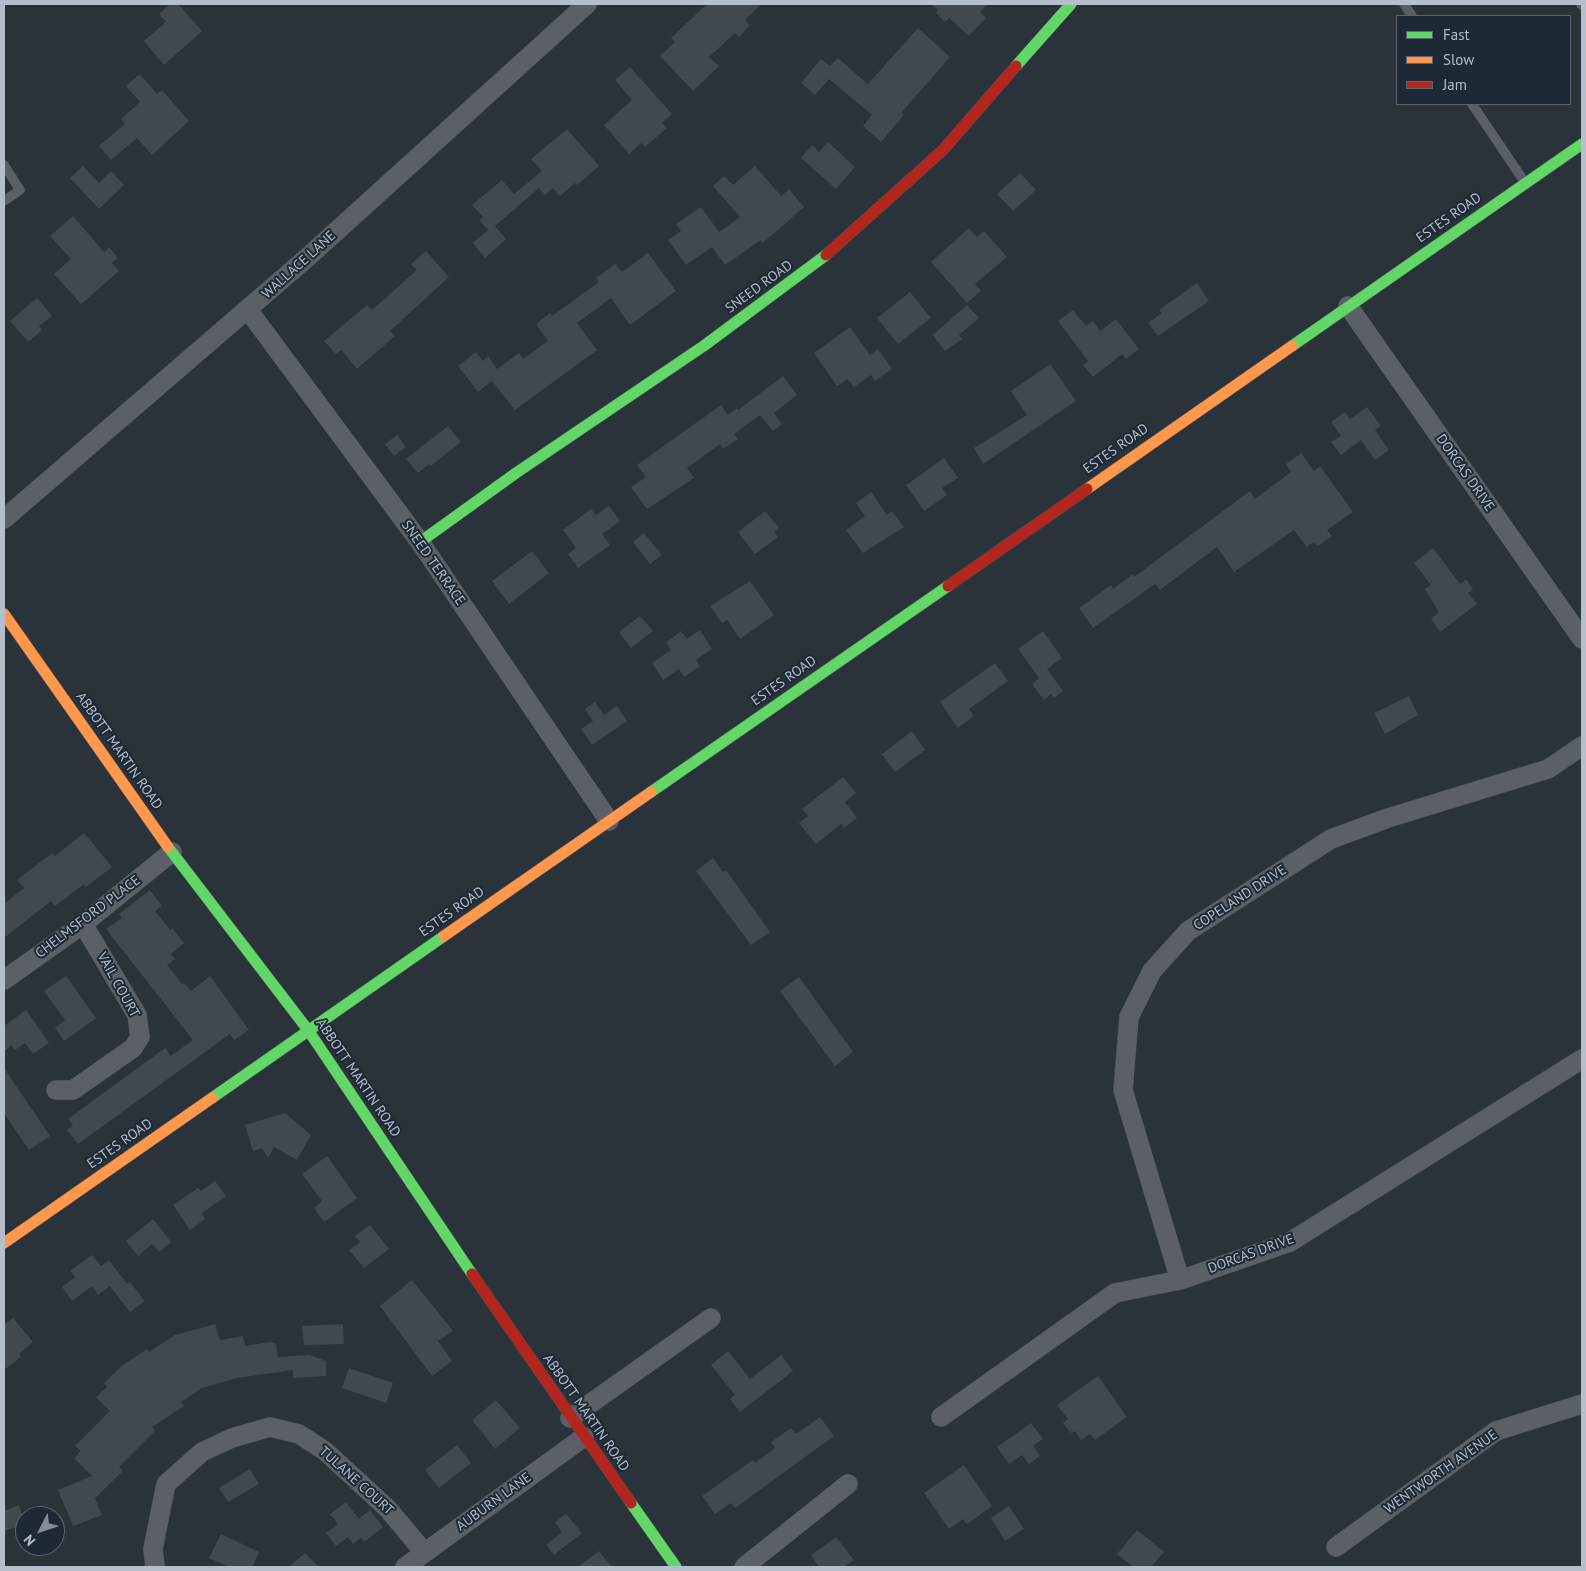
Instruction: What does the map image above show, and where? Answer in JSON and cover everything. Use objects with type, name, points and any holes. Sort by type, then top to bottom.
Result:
[{"type":"main road","name":"SNEED ROAD","points":[[420,542],[516,473],[705,345],[827,254],[943,150],[1071,4]]},
{"type":"main road","name":"ESTES ROAD","points":[[4,1243],[1582,144]]},
{"type":"main road","name":"ABBOTT MARTIN ROAD","points":[[4,614],[172,852],[308,1030],[570,1418],[676,1567]]},
{"type":"street","name":"WALLACE LANE","points":[[4,519],[248,310],[587,4]]},
{"type":"street","name":"DORCAS DRIVE","points":[[1348,306],[1582,640]]},
{"type":"street","name":"SNEED TERRACE","points":[[248,310],[420,542],[609,821]]},
{"type":"street","name":"COPELAND DRIVE","points":[[1180,1280],[1122,1090],[1129,1017],[1152,971],[1188,931],[1330,839],[1388,818],[1548,769],[1582,746]]},
{"type":"street","name":"CHELMSFORD PLACE","points":[[4,980],[83,924],[172,852]]},
{"type":"street","name":"VAIL COURT","points":[[56,1090],[74,1090],[133,1048],[140,1038],[137,1015],[83,924]]},
{"type":"street","name":"DORCAS DRIVE","points":[[941,1417],[1114,1293],[1180,1280],[1290,1242],[1582,1059]]},
{"type":"street","points":[[570,1418],[711,1318]]},
{"type":"street","name":"WENTWORTH AVENUE","points":[[1336,1547],[1496,1431],[1582,1404]]},
{"type":"street","name":"TULANE COURT","points":[[155,1567],[153,1549],[166,1484],[202,1452],[232,1438],[270,1428],[299,1434],[326,1451],[388,1509],[424,1552]]},
{"type":"street","name":"AUBURN LANE","points":[[405,1567],[584,1437]]},
{"type":"street","points":[[744,1567],[848,1484]]},
{"type":"lane","points":[[1404,4],[1411,15]]},
{"type":"lane","points":[[1473,105],[1526,183]]},
{"type":"lane","points":[[4,165],[20,190],[4,202]]},
{"type":"building","points":[[170,4],[178,4],[202,31],[164,65],[144,41],[166,22],[159,14]]},
{"type":"building","points":[[707,4],[761,4],[745,20],[750,25],[739,37],[735,33],[709,57],[719,66],[693,91],[660,56],[675,42],[671,38]]},
{"type":"building","points":[[931,4],[988,4],[980,12],[986,18],[969,36],[949,18],[945,22],[936,13],[938,10]]},
{"type":"building","points":[[918,28],[950,57],[901,113],[904,115],[881,142],[863,126],[872,115],[829,79],[815,95],[801,83],[821,59],[830,66],[838,58],[868,84]]},
{"type":"building","points":[[630,67],[672,114],[662,123],[667,128],[645,147],[641,143],[629,154],[604,125],[632,100],[615,80]]},
{"type":"building","points":[[140,74],[157,94],[162,90],[189,121],[152,155],[137,138],[111,160],[99,146],[125,124],[121,119],[140,102],[126,86]]},
{"type":"building","points":[[567,129],[599,166],[577,185],[575,183],[560,196],[553,188],[545,195],[539,188],[495,226],[506,239],[485,258],[473,243],[488,230],[479,220],[483,217],[472,205],[502,180],[514,194],[542,171],[531,159]]},
{"type":"building","points":[[828,142],[855,167],[836,189],[801,158],[812,145],[819,152]]},
{"type":"building","points":[[83,166],[99,183],[111,171],[124,185],[99,209],[70,178]]},
{"type":"building","points":[[755,166],[781,196],[789,189],[804,207],[763,243],[761,240],[725,265],[712,247],[686,265],[668,240],[681,231],[676,224],[701,207],[719,232],[740,217],[713,186],[724,176],[733,185]]},
{"type":"building","points":[[1020,173],[1036,190],[1013,211],[997,194]]},
{"type":"building","points":[[73,216],[104,252],[109,247],[118,258],[112,263],[119,271],[81,304],[54,274],[71,259],[50,236]]},
{"type":"building","points":[[969,228],[977,237],[984,231],[1007,257],[975,284],[981,291],[967,303],[931,262]]},
{"type":"building","points":[[426,251],[449,277],[390,331],[395,336],[357,369],[341,350],[336,354],[324,341],[367,305],[372,310],[417,270],[411,264]]},
{"type":"building","points":[[648,253],[676,291],[630,325],[611,298],[577,323],[597,350],[515,410],[492,381],[478,392],[458,366],[476,352],[483,361],[488,356],[497,369],[519,353],[523,359],[548,341],[536,324],[550,313],[552,316],[599,282],[596,278],[615,264],[622,272]]},
{"type":"building","points":[[1197,283],[1209,301],[1158,336],[1148,323],[1162,313],[1159,310]]},
{"type":"building","points":[[910,292],[931,318],[898,344],[877,318]]},
{"type":"building","points":[[37,298],[52,316],[39,326],[42,330],[28,342],[10,321]]},
{"type":"building","points":[[967,305],[979,318],[959,335],[962,339],[945,351],[933,335]]},
{"type":"building","points":[[1073,310],[1086,326],[1093,321],[1100,331],[1116,319],[1139,349],[1126,359],[1122,354],[1093,377],[1083,365],[1088,361],[1058,321]]},
{"type":"building","points":[[850,327],[870,355],[878,349],[892,369],[875,381],[871,375],[854,387],[848,379],[837,386],[814,353]]},
{"type":"building","points":[[1050,364],[1076,401],[983,464],[974,448],[1027,415],[1011,391]]},
{"type":"building","points":[[783,376],[797,395],[774,413],[782,424],[773,431],[760,415],[734,434],[738,439],[723,449],[720,444],[687,468],[694,478],[647,509],[631,487],[646,477],[637,465],[721,405],[728,415],[737,408],[738,410]]},
{"type":"building","points":[[1367,407],[1381,426],[1375,430],[1389,450],[1375,460],[1361,440],[1341,455],[1331,442],[1341,436],[1331,422],[1345,412],[1350,419]]},
{"type":"building","points":[[448,426],[461,442],[431,466],[429,464],[418,473],[406,459]]},
{"type":"building","points":[[397,435],[406,447],[394,456],[385,444]]},
{"type":"building","points":[[1301,453],[1314,471],[1320,466],[1353,512],[1327,530],[1332,536],[1318,546],[1314,542],[1307,547],[1294,530],[1234,572],[1217,547],[1160,590],[1155,584],[1093,628],[1079,608],[1111,585],[1113,589],[1133,574],[1134,577],[1250,491],[1255,499],[1291,472],[1286,464]]},
{"type":"building","points":[[944,458],[958,478],[942,488],[947,495],[924,511],[906,485]]},
{"type":"building","points":[[871,492],[887,515],[892,511],[904,527],[863,553],[846,530],[865,516],[856,503]]},
{"type":"building","points":[[609,506],[620,521],[602,534],[610,545],[578,568],[568,554],[576,548],[563,530],[591,509],[596,515]]},
{"type":"building","points":[[765,511],[779,528],[774,532],[778,537],[755,554],[738,532]]},
{"type":"building","points":[[644,533],[662,555],[650,564],[633,542]]},
{"type":"building","points":[[1433,548],[1460,584],[1466,579],[1473,589],[1468,593],[1477,604],[1440,632],[1431,619],[1439,612],[1425,589],[1431,585],[1414,563]]},
{"type":"building","points":[[532,551],[549,573],[509,604],[492,581]]},
{"type":"building","points":[[750,581],[774,615],[740,639],[727,620],[722,623],[710,606]]},
{"type":"building","points":[[640,616],[653,631],[631,648],[619,632]]},
{"type":"building","points":[[700,630],[712,649],[696,660],[700,666],[684,677],[679,669],[663,680],[652,663],[671,650],[666,643],[681,631],[687,639]]},
{"type":"building","points":[[1043,631],[1062,658],[1047,669],[1063,691],[1054,698],[1051,694],[1044,700],[1032,684],[1039,678],[1018,649]]},
{"type":"building","points":[[995,663],[1008,681],[969,709],[974,716],[958,728],[940,702]]},
{"type":"building","points":[[1409,696],[1418,715],[1385,734],[1374,713]]},
{"type":"building","points":[[595,702],[604,715],[617,706],[627,721],[592,745],[581,729],[593,721],[585,709]]},
{"type":"building","points":[[912,731],[925,750],[895,772],[882,754]]},
{"type":"building","points":[[843,777],[856,793],[845,802],[857,818],[844,828],[841,824],[816,844],[799,823],[808,816],[802,809]]},
{"type":"building","points":[[84,833],[112,867],[86,887],[84,884],[55,906],[51,901],[4,938],[4,904],[24,888],[17,880],[52,853],[55,856]]},
{"type":"building","points":[[713,858],[723,872],[726,870],[770,932],[751,945],[696,871]]},
{"type":"building","points":[[150,890],[162,906],[155,911],[170,930],[172,928],[184,943],[171,954],[175,959],[167,965],[182,984],[184,983],[191,991],[210,976],[249,1030],[234,1040],[230,1034],[78,1144],[67,1130],[73,1125],[68,1119],[165,1048],[171,1056],[193,1040],[106,929],[122,918],[119,914]]},
{"type":"building","points":[[66,976],[96,1018],[64,1041],[55,1028],[65,1020],[44,991]]},
{"type":"building","points":[[799,977],[853,1052],[835,1066],[780,991]]},
{"type":"building","points":[[26,1010],[49,1043],[33,1054],[25,1043],[15,1050],[12,1045],[4,1052],[4,1026]]},
{"type":"building","points":[[4,1068],[50,1136],[29,1150],[4,1113]]},
{"type":"building","points":[[285,1113],[311,1135],[297,1160],[274,1147],[268,1158],[262,1148],[253,1151],[245,1125]]},
{"type":"building","points":[[327,1156],[357,1198],[324,1222],[314,1208],[322,1201],[302,1174]]},
{"type":"building","points":[[215,1181],[226,1196],[202,1213],[205,1219],[190,1230],[173,1205],[198,1188],[201,1191]]},
{"type":"building","points":[[153,1219],[171,1242],[159,1252],[152,1244],[138,1256],[126,1241]]},
{"type":"building","points":[[370,1225],[389,1249],[364,1268],[349,1250],[360,1242],[355,1236]]},
{"type":"building","points":[[92,1255],[101,1266],[109,1260],[127,1284],[130,1282],[145,1301],[130,1312],[110,1286],[98,1295],[92,1286],[72,1301],[62,1287],[75,1277],[70,1271]]},
{"type":"building","points":[[412,1280],[453,1331],[438,1341],[452,1361],[432,1376],[380,1306]]},
{"type":"building","points":[[13,1318],[33,1342],[19,1354],[21,1357],[4,1370],[4,1325]]},
{"type":"building","points":[[215,1324],[220,1340],[243,1336],[245,1346],[270,1342],[276,1344],[278,1357],[309,1355],[326,1361],[326,1376],[293,1378],[293,1370],[237,1378],[202,1388],[181,1402],[184,1406],[152,1427],[155,1431],[119,1467],[123,1471],[95,1498],[102,1515],[73,1526],[58,1490],[92,1476],[74,1458],[81,1451],[75,1446],[110,1411],[96,1397],[107,1387],[104,1383],[123,1365],[147,1349],[149,1352],[175,1335]]},
{"type":"building","points":[[343,1324],[344,1344],[304,1345],[302,1326]]},
{"type":"building","points":[[728,1351],[750,1379],[781,1355],[793,1371],[740,1412],[730,1399],[735,1395],[711,1365]]},
{"type":"building","points":[[349,1368],[393,1383],[386,1403],[342,1388]]},
{"type":"building","points":[[1098,1376],[1127,1417],[1095,1440],[1090,1434],[1081,1440],[1075,1431],[1071,1433],[1063,1423],[1068,1419],[1057,1405]]},
{"type":"building","points":[[496,1400],[520,1428],[495,1449],[472,1420]]},
{"type":"building","points":[[820,1417],[834,1436],[735,1508],[731,1503],[715,1514],[702,1496],[753,1460],[755,1463],[775,1448],[771,1442],[791,1428],[796,1434]]},
{"type":"building","points":[[1031,1423],[1043,1439],[1033,1446],[1040,1456],[1029,1464],[1022,1455],[1009,1464],[997,1447]]},
{"type":"building","points":[[457,1445],[471,1463],[439,1488],[425,1470]]},
{"type":"building","points":[[964,1465],[992,1506],[967,1524],[963,1519],[949,1529],[924,1493]]},
{"type":"building","points":[[250,1469],[259,1484],[228,1502],[219,1488]]},
{"type":"building","points":[[346,1502],[359,1519],[370,1510],[383,1527],[364,1542],[361,1538],[353,1544],[348,1537],[336,1546],[326,1533],[338,1524],[330,1514]]},
{"type":"building","points":[[1009,1506],[1024,1529],[1005,1541],[991,1518]]},
{"type":"building","points":[[15,1507],[15,1527],[4,1531],[4,1511]]},
{"type":"building","points":[[566,1514],[582,1533],[554,1555],[546,1545],[562,1532],[555,1522]]},
{"type":"building","points":[[1137,1530],[1164,1552],[1151,1567],[1133,1567],[1117,1554]]},
{"type":"building","points":[[221,1534],[259,1552],[252,1567],[229,1567],[209,1558]]},
{"type":"building","points":[[836,1537],[854,1560],[844,1567],[819,1567],[811,1555]]},
{"type":"building","points":[[599,1551],[612,1567],[578,1567]]},
{"type":"building","points":[[305,1553],[319,1567],[289,1567]]},
{"type":"traffic: fast","points":[[1016,66],[1071,4]]},
{"type":"traffic: fast","points":[[1292,346],[1582,144]]},
{"type":"traffic: fast","points":[[420,542],[516,473],[705,345],[826,255]]},
{"type":"traffic: fast","points":[[651,792],[948,586]]},
{"type":"traffic: fast","points":[[168,847],[308,1030],[472,1274]]},
{"type":"traffic: fast","points":[[212,1098],[444,936]]},
{"type":"traffic: fast","points":[[631,1503],[676,1567]]},
{"type":"traffic: slow","points":[[1087,489],[1292,346]]},
{"type":"traffic: slow","points":[[4,614],[168,847]]},
{"type":"traffic: slow","points":[[444,936],[651,792]]},
{"type":"traffic: slow","points":[[4,1243],[212,1098]]},
{"type":"traffic: jam","points":[[826,255],[943,150],[1016,66]]},
{"type":"traffic: jam","points":[[948,586],[1087,489]]},
{"type":"traffic: jam","points":[[472,1274],[631,1503]]}]
